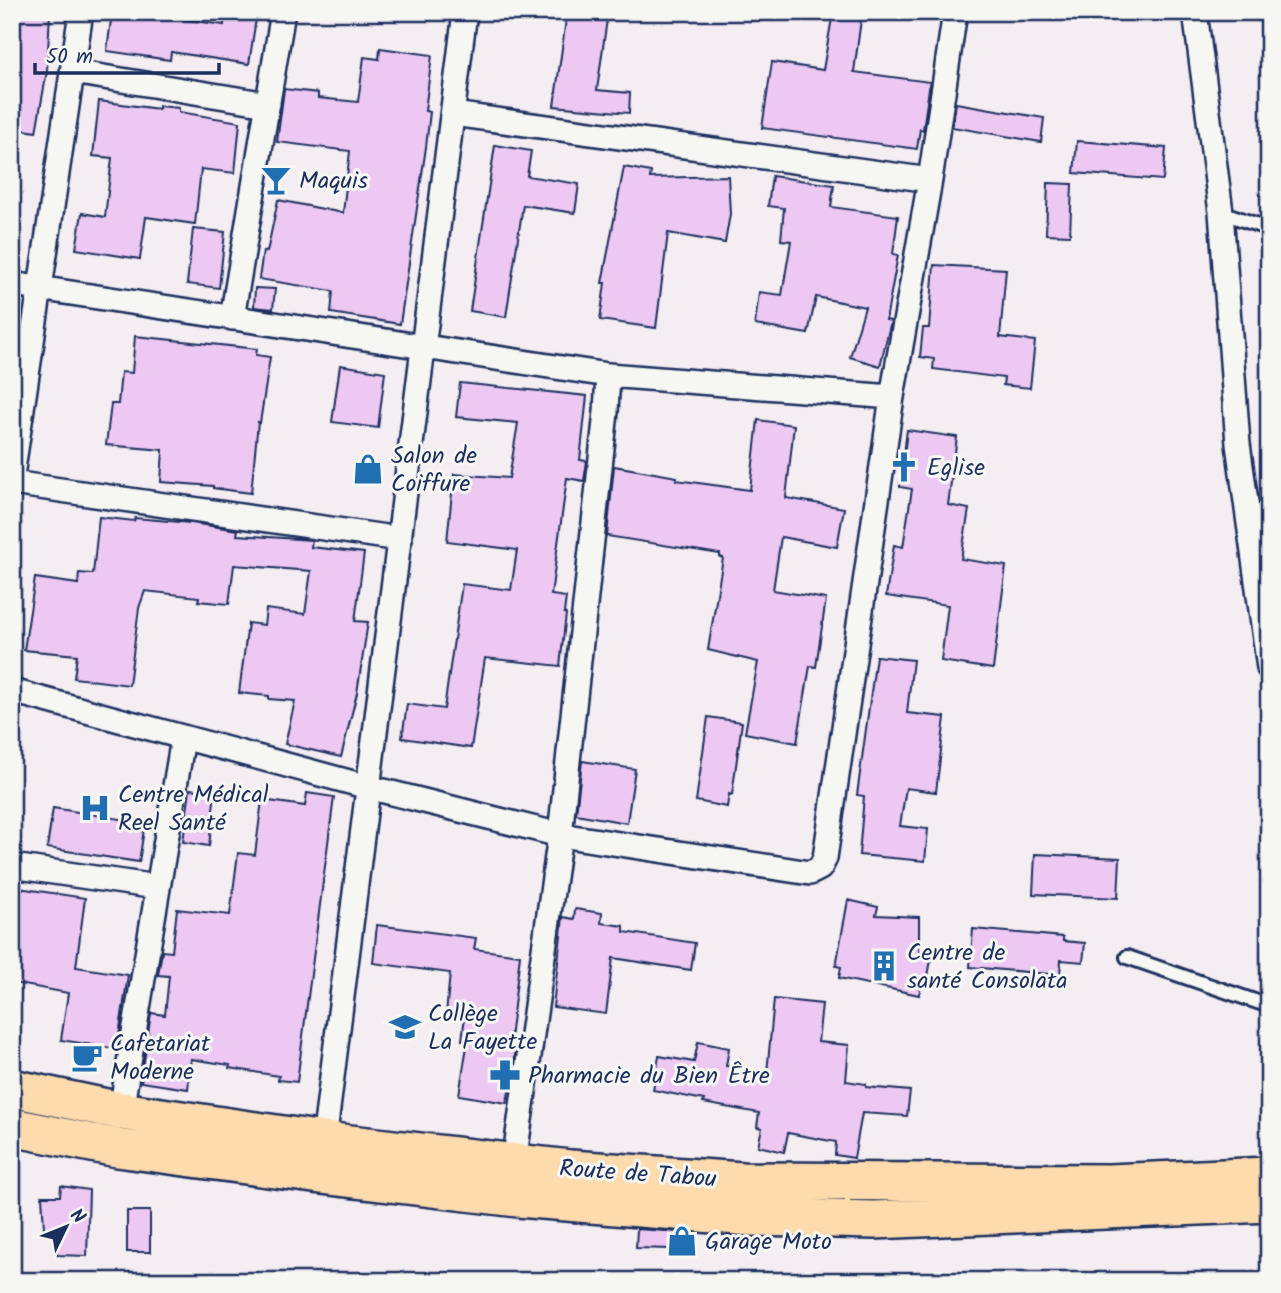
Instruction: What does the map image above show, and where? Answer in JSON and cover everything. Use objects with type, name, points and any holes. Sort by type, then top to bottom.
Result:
[{"type":"main road","name":"Route de Tabou","points":[[12,1088],[121,1111],[324,1140],[514,1163],[741,1181],[1109,1183],[1269,1176]]},
{"type":"main road","name":"Route de Tabou","points":[[12,1127],[117,1148],[321,1175],[518,1199],[750,1217],[874,1220],[1269,1203]]},
{"type":"street","points":[[12,476],[82,12]]},
{"type":"street","points":[[232,318],[284,12]]},
{"type":"street","points":[[324,1140],[465,12]]},
{"type":"street","points":[[12,691],[368,787],[560,835],[810,873],[820,868],[827,845],[892,397],[930,180],[955,12]]},
{"type":"street","points":[[1195,12],[1221,212],[1238,444],[1269,668]]},
{"type":"street","points":[[73,72],[268,104]]},
{"type":"street","points":[[453,114],[930,180]]},
{"type":"street","points":[[12,284],[608,375],[892,397]]},
{"type":"street","points":[[514,1163],[560,835],[608,375]]},
{"type":"street","points":[[12,482],[400,538]]},
{"type":"street","points":[[121,1111],[183,738]]},
{"type":"street","points":[[12,866],[157,887]]},
{"type":"lane","points":[[1221,212],[1269,229]]},
{"type":"lane","points":[[1127,957],[1269,1006]]},
{"type":"building","points":[[12,12],[50,12],[47,71],[36,132],[12,128]]},
{"type":"building","points":[[112,12],[182,12],[181,19],[224,25],[225,12],[257,12],[249,64],[171,52],[170,60],[107,51]]},
{"type":"building","points":[[567,12],[608,12],[597,90],[630,93],[629,113],[554,106]]},
{"type":"building","points":[[833,12],[862,12],[854,72],[930,82],[923,130],[920,129],[917,149],[762,128],[772,62],[823,70]]},
{"type":"building","points":[[380,48],[432,55],[425,111],[430,112],[426,147],[400,324],[331,313],[333,291],[259,279],[263,251],[267,252],[278,200],[343,213],[350,151],[277,142],[284,89],[318,93],[318,98],[358,102],[364,57],[379,59]]},
{"type":"building","points":[[99,101],[159,109],[159,106],[179,108],[179,112],[240,122],[235,173],[201,169],[195,224],[146,217],[140,259],[76,249],[82,213],[105,217],[112,158],[93,156]]},
{"type":"building","points":[[956,103],[1044,118],[1041,142],[952,127]]},
{"type":"building","points":[[1077,141],[1166,148],[1163,180],[1074,173]]},
{"type":"building","points":[[495,145],[531,151],[527,176],[579,184],[575,213],[523,205],[506,317],[470,311]]},
{"type":"building","points":[[624,167],[651,172],[650,178],[728,176],[730,214],[725,243],[668,233],[656,328],[600,320],[605,283],[602,283]]},
{"type":"building","points":[[772,176],[834,185],[831,207],[898,216],[893,254],[898,255],[886,320],[891,321],[880,366],[850,357],[865,307],[816,297],[808,334],[755,325],[759,292],[782,295],[791,241],[781,240],[784,208],[768,206]]},
{"type":"building","points":[[1048,183],[1072,184],[1070,235],[1046,234]]},
{"type":"building","points":[[193,229],[225,232],[219,288],[187,284]]},
{"type":"building","points":[[934,265],[1006,269],[1000,337],[1035,341],[1030,388],[1003,385],[1004,378],[933,369],[934,359],[920,357],[923,328],[929,328]]},
{"type":"building","points":[[255,288],[275,289],[273,309],[254,307]]},
{"type":"building","points":[[135,336],[257,349],[256,355],[270,357],[260,423],[258,422],[251,493],[213,486],[161,482],[163,450],[106,445],[111,404],[118,404],[121,372],[132,373]]},
{"type":"building","points":[[340,365],[385,372],[378,428],[332,422]]},
{"type":"building","points":[[460,383],[587,396],[580,460],[587,461],[584,481],[567,478],[551,595],[566,597],[560,666],[485,658],[471,748],[402,738],[407,704],[444,709],[462,584],[511,590],[517,550],[447,541],[454,474],[509,478],[518,423],[456,417]]},
{"type":"building","points":[[758,420],[794,425],[786,498],[844,508],[837,547],[781,537],[773,590],[826,599],[816,667],[810,666],[797,743],[745,733],[758,662],[708,650],[723,558],[720,554],[607,536],[614,466],[677,477],[676,480],[750,490]]},
{"type":"building","points":[[907,430],[957,437],[948,505],[969,509],[961,559],[1006,566],[993,669],[941,661],[948,605],[886,596],[894,545],[903,547],[912,489],[900,487]]},
{"type":"building","points":[[99,517],[191,523],[238,530],[237,535],[312,540],[311,547],[364,553],[355,621],[368,622],[357,693],[341,757],[285,744],[295,701],[239,693],[248,623],[264,625],[266,609],[305,614],[311,571],[234,565],[229,604],[198,601],[199,597],[145,591],[139,608],[129,685],[74,678],[77,655],[24,650],[35,578],[78,584],[79,573],[93,574]]},
{"type":"building","points":[[876,656],[913,660],[907,713],[945,717],[936,792],[906,788],[900,826],[928,829],[925,861],[859,855],[864,796],[857,795]]},
{"type":"building","points":[[708,717],[742,722],[732,795],[729,794],[727,807],[696,801]]},
{"type":"building","points":[[582,761],[635,769],[627,823],[576,814]]},
{"type":"building","points":[[190,789],[215,792],[209,846],[183,842]]},
{"type":"building","points":[[307,793],[334,797],[297,1082],[278,1080],[279,1076],[229,1068],[230,1065],[191,1059],[188,1089],[141,1082],[151,1013],[165,1015],[169,976],[158,975],[162,951],[172,952],[177,909],[230,915],[238,853],[255,855],[262,800],[305,806]]},
{"type":"building","name":"Centre Médical Reel Santé","points":[[53,808],[145,823],[139,862],[47,848]]},
{"type":"building","points":[[1035,854],[1120,858],[1118,898],[1033,894]]},
{"type":"building","points":[[12,887],[85,898],[76,967],[128,975],[117,1049],[61,1040],[68,993],[13,983],[17,959],[12,958]]},
{"type":"building","points":[[848,900],[878,907],[876,915],[919,917],[919,951],[932,954],[927,982],[922,981],[919,995],[839,978],[841,967],[836,966]]},
{"type":"building","points":[[575,909],[602,913],[601,923],[624,926],[624,932],[695,943],[691,970],[613,958],[606,1014],[553,1007],[563,917],[574,919]]},
{"type":"building","points":[[377,925],[476,938],[474,949],[520,955],[509,1048],[516,1049],[507,1103],[459,1095],[468,1040],[462,1040],[465,1016],[446,1014],[450,973],[373,963]]},
{"type":"building","points":[[973,929],[1063,937],[1063,941],[1085,943],[1083,962],[1061,960],[1060,975],[970,967]]},
{"type":"building","points":[[774,999],[822,1004],[818,1042],[849,1045],[846,1081],[866,1084],[866,1087],[910,1091],[907,1116],[862,1113],[854,1158],[835,1155],[836,1142],[788,1133],[784,1152],[758,1146],[762,1128],[757,1127],[759,1113],[703,1103],[704,1100],[653,1090],[659,1056],[694,1062],[698,1042],[729,1048],[726,1066],[767,1073]]},
{"type":"building","points":[[61,1186],[89,1190],[87,1256],[57,1255],[57,1229],[44,1228],[42,1196],[60,1196]]},
{"type":"building","points":[[127,1211],[150,1211],[150,1252],[127,1252]]},
{"type":"building","points":[[637,1229],[694,1233],[693,1254],[670,1254],[670,1249],[636,1248]]},
{"type":"place","name":"Maquis","points":[[276,180]]},
{"type":"place","name":"Eglise","points":[[904,467]]},
{"type":"place","name":"Salon de Coiffure","points":[[368,469]]},
{"type":"place","name":"Centre Médical Reel Santé","points":[[95,808]]},
{"type":"place","name":"Centre de santé Consolata","points":[[884,966]]},
{"type":"place","name":"Collège La Fayette","points":[[405,1027]]},
{"type":"place","name":"Cafetariat Moderne","points":[[87,1057]]},
{"type":"place","name":"Pharmacie du Bien Être","points":[[505,1075]]},
{"type":"place","name":"Garage Moto","points":[[682,1241]]}]
